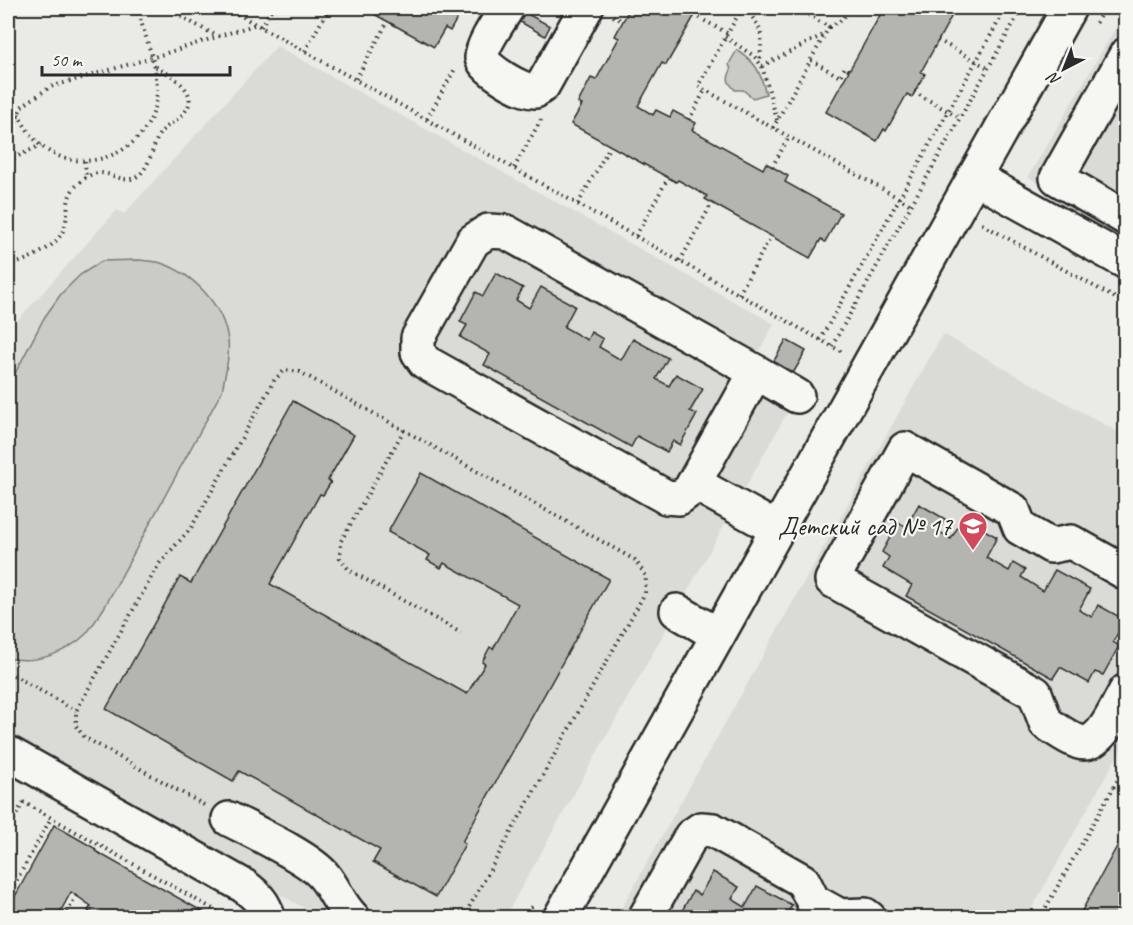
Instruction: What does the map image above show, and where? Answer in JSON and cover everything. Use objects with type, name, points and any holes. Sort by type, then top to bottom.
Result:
[{"type":"street","points":[[507,8],[482,52],[482,60],[487,68],[526,90],[536,91],[543,85],[586,8]]},
{"type":"street","points":[[560,918],[1069,8]]},
{"type":"street","points":[[1125,55],[1057,178],[1125,218]]},
{"type":"street","points":[[974,177],[1125,262]]},
{"type":"street","points":[[756,372],[690,490],[679,498],[666,497],[425,362],[418,352],[418,338],[473,241],[488,231],[506,232],[756,372],[798,396]]},
{"type":"street","points":[[1125,573],[1071,542],[1051,546],[1020,528],[1013,510],[905,450],[832,580],[1035,693],[1046,723],[1079,742],[1090,743],[1100,736],[1125,691]]},
{"type":"street","points":[[694,483],[777,530]]},
{"type":"street","points":[[677,611],[718,635]]},
{"type":"street","points":[[8,753],[244,886],[257,895],[268,918]]},
{"type":"street","points":[[229,819],[309,864],[324,875],[346,911],[353,918]]},
{"type":"street","points":[[645,918],[691,836],[701,829],[713,830],[803,880],[813,901],[840,916],[865,915],[869,918]]},
{"type":"path","points":[[18,113],[29,133],[40,145],[62,157],[85,161],[105,159],[124,150],[139,137],[151,120],[157,100],[157,80],[136,8]]},
{"type":"path","points":[[165,8],[218,37]]},
{"type":"path","points":[[227,8],[849,356]]},
{"type":"path","points":[[8,146],[21,107],[50,87],[259,25],[272,8]]},
{"type":"path","points":[[305,51],[329,8]]},
{"type":"path","points":[[777,120],[761,64],[762,34],[760,27],[743,8],[698,86],[911,205]]},
{"type":"path","points":[[796,8],[830,27]]},
{"type":"path","points":[[773,128],[825,34],[830,27],[843,19],[849,8]]},
{"type":"path","points":[[820,340],[1006,8]]},
{"type":"path","points":[[832,346],[1022,8]]},
{"type":"path","points":[[694,15],[726,35],[761,64]]},
{"type":"path","points":[[356,79],[388,21]]},
{"type":"path","points":[[761,64],[825,34]]},
{"type":"path","points":[[938,40],[988,68]]},
{"type":"path","points":[[427,119],[461,58],[482,60]]},
{"type":"path","points":[[811,60],[840,77],[845,67],[849,70]]},
{"type":"path","points":[[8,267],[42,252],[57,239],[67,220],[66,209],[69,197],[76,185],[86,177],[96,173],[108,173],[123,179],[133,179],[141,174],[165,127],[185,112],[189,101],[186,89],[178,79],[153,65]]},
{"type":"path","points":[[689,120],[705,90]]},
{"type":"path","points":[[514,168],[549,106],[536,91]]},
{"type":"path","points":[[914,92],[960,118]]},
{"type":"path","points":[[772,167],[789,137]]},
{"type":"path","points":[[8,161],[40,145]]},
{"type":"path","points":[[578,204],[610,146]]},
{"type":"path","points":[[85,161],[86,177]]},
{"type":"path","points":[[636,236],[668,178]]},
{"type":"path","points":[[680,261],[712,203]]},
{"type":"path","points":[[982,224],[1125,304]]},
{"type":"path","points":[[739,294],[771,236]]},
{"type":"path","points":[[229,819],[84,737],[76,726],[76,711],[159,564],[191,528],[274,379],[285,370],[300,372],[636,560],[646,576],[645,593],[463,918]]},
{"type":"path","points":[[404,430],[341,542],[340,558],[349,570],[461,633]]},
{"type":"path","points":[[8,672],[76,711]]},
{"type":"path","points":[[1040,918],[1125,765]]},
{"type":"path","points":[[8,830],[40,772]]},
{"type":"path","points":[[1113,787],[1125,795]]},
{"type":"path","points":[[8,789],[12,792],[8,800]]},
{"type":"path","points":[[23,802],[229,918]]},
{"type":"path","points":[[8,896],[51,818]]},
{"type":"path","points":[[67,913],[77,895]]},
{"type":"path","points":[[64,905],[67,913],[75,918]]},
{"type":"shaded area","points":[[1125,12],[1125,232],[1028,177]]},
{"type":"shaded area","points":[[277,46],[774,324],[753,362],[801,388],[505,917],[320,917],[8,742],[8,331],[117,210],[124,214]]},
{"type":"shaded area","points":[[737,50],[757,68],[766,94],[753,98],[743,90],[735,90],[728,81],[731,70],[729,64]]},
{"type":"shaded area","points":[[102,261],[158,262],[173,268],[195,283],[213,303],[225,327],[228,340],[228,359],[222,391],[104,608],[88,632],[77,642],[49,656],[29,660],[8,658],[8,387],[44,318],[61,294],[80,275]]},
{"type":"shaded area","name":"Детский сад № 17","points":[[943,334],[1125,436],[1125,742],[1027,917],[616,918]]},
{"type":"building","points":[[363,8],[463,8],[450,31],[445,28],[434,47]]},
{"type":"building","points":[[630,8],[699,8],[666,65],[662,63],[638,106],[653,115],[656,110],[670,117],[673,111],[696,123],[692,130],[763,169],[766,163],[788,176],[785,182],[841,213],[825,242],[821,239],[810,258],[705,199],[707,196],[678,180],[676,182],[571,124],[582,105],[578,103],[591,78],[596,80],[619,38],[615,36]]},
{"type":"building","points":[[884,8],[956,8],[921,72],[925,74],[912,97],[907,94],[886,131],[884,129],[877,141],[826,112]]},
{"type":"building","points":[[520,10],[550,26],[545,36],[515,19]]},
{"type":"building","points":[[496,273],[523,288],[516,300],[529,308],[541,287],[575,306],[564,327],[587,340],[591,332],[603,339],[599,347],[621,360],[633,339],[668,358],[656,379],[669,386],[676,374],[703,389],[690,411],[697,414],[680,445],[673,441],[667,452],[637,436],[631,447],[484,365],[490,354],[460,337],[467,325],[460,322],[476,292],[483,296]]},
{"type":"building","points":[[786,340],[806,351],[792,375],[772,364]]},
{"type":"building","points":[[293,401],[354,435],[328,480],[331,482],[323,495],[320,494],[270,584],[467,694],[485,664],[482,662],[490,647],[493,649],[518,604],[444,563],[441,568],[427,560],[430,555],[388,532],[421,473],[609,579],[462,842],[465,844],[436,897],[373,862],[380,850],[239,771],[233,781],[106,709],[180,577],[191,583]]},
{"type":"building","points":[[919,504],[945,519],[938,531],[951,539],[963,518],[997,537],[986,558],[1009,571],[1013,563],[1025,570],[1021,577],[1043,591],[1055,570],[1090,589],[1079,610],[1092,617],[1098,605],[1125,620],[1113,642],[1119,646],[1103,675],[1095,672],[1089,683],[1060,667],[1053,678],[906,596],[912,585],[883,568],[889,557],[882,552],[898,523],[906,527]]},
{"type":"building","points":[[54,825],[96,849],[95,851],[214,918],[99,918],[88,911],[91,906],[71,892],[57,918],[8,918],[13,900]]},
{"type":"building","points":[[1121,839],[1126,842],[1126,918],[1078,918]]},
{"type":"building","points":[[713,872],[739,887],[732,899],[745,907],[757,886],[792,905],[785,918],[678,918],[693,891],[700,895]]},
{"type":"place","name":"Детский сад № 17","points":[[973,552]]}]
